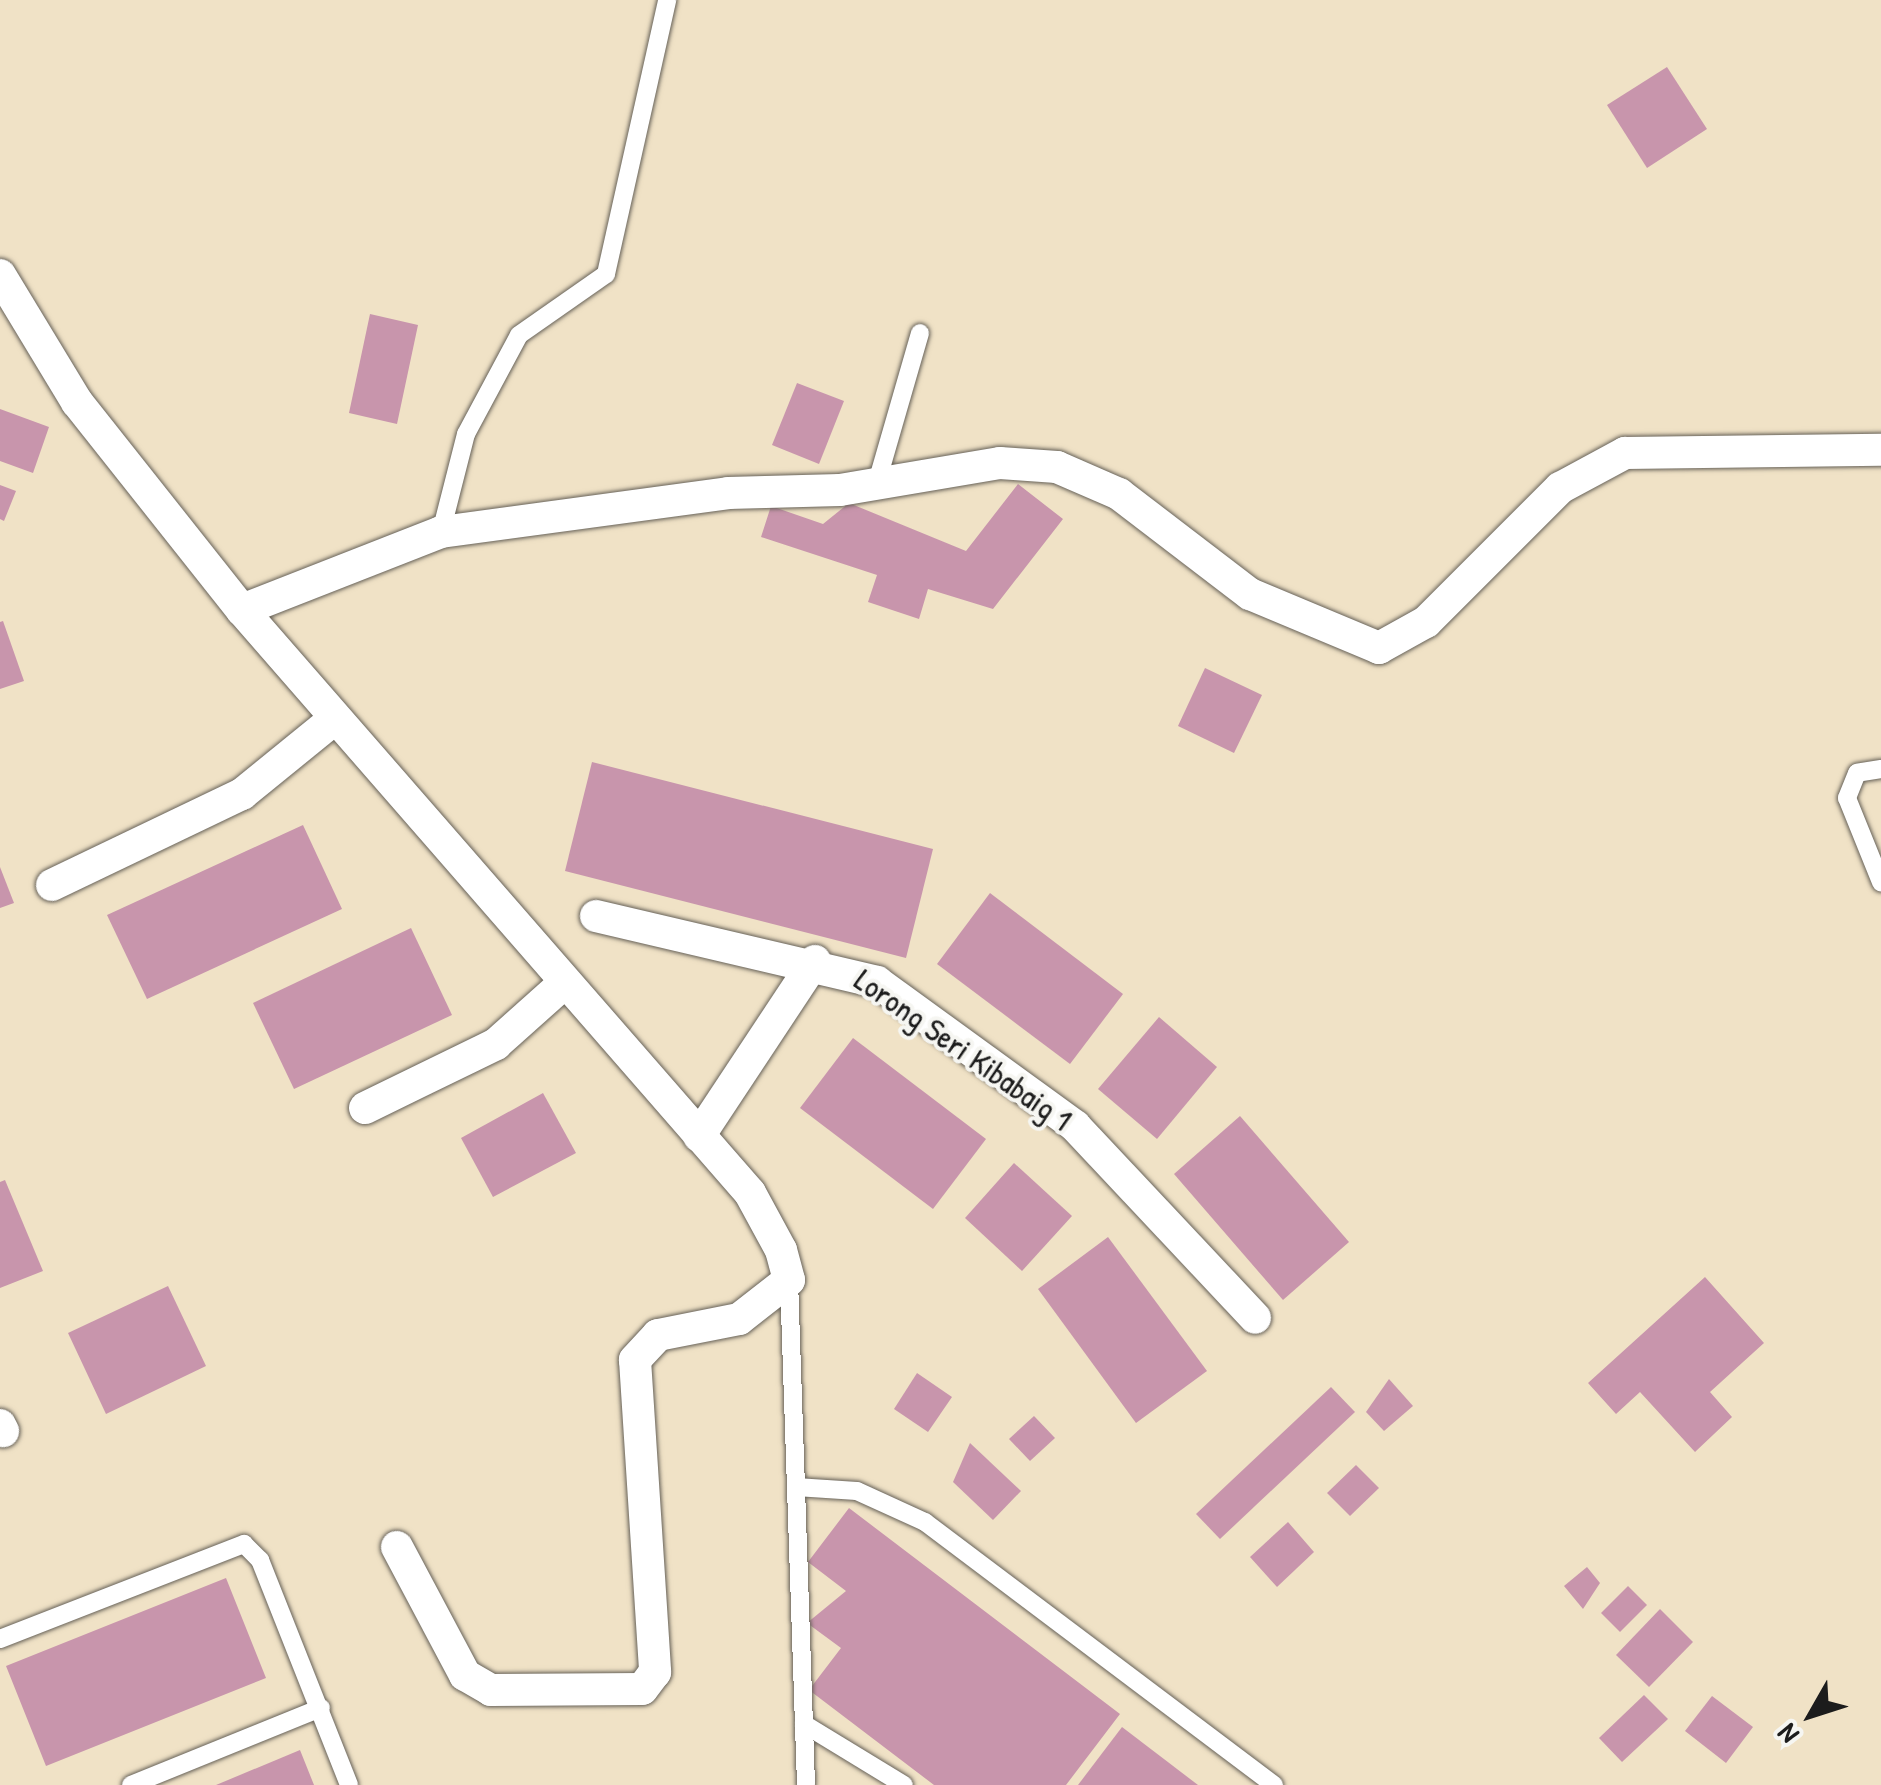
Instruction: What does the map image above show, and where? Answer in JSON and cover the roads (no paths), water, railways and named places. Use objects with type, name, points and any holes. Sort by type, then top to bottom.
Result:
[{"type":"street","points":[[0,275],[77,402],[242,610],[563,984],[750,1193],[789,1280],[722,1329],[658,1335],[636,1360],[655,1672],[642,1690],[491,1690],[465,1675],[396,1547]]},
{"type":"street","points":[[242,610],[441,532],[877,482],[1000,463],[1057,467],[1160,519],[1250,594],[1379,648],[1426,622],[1560,488],[1625,452],[1881,450]]},
{"type":"street","points":[[52,886],[242,794],[334,720]]},
{"type":"street","name":"Lorong Seri Kibabaig 1","points":[[596,916],[815,961],[877,982],[1051,1106],[1255,1318]]},
{"type":"street","points":[[699,1136],[815,961]]},
{"type":"street","points":[[364,1108],[496,1044],[563,984]]},
{"type":"lane","points":[[441,532],[466,434],[518,335],[606,274],[666,0]]},
{"type":"lane","points":[[877,482],[920,333]]},
{"type":"lane","points":[[1881,769],[1857,773],[1847,798],[1881,882]]},
{"type":"lane","points":[[789,1280],[806,1785]]},
{"type":"lane","points":[[796,1487],[856,1491],[925,1522],[1274,1785]]},
{"type":"lane","points":[[0,1639],[244,1544],[260,1560],[350,1785]]},
{"type":"lane","points":[[131,1785],[320,1708]]},
{"type":"lane","points":[[804,1724],[904,1785]]}]
